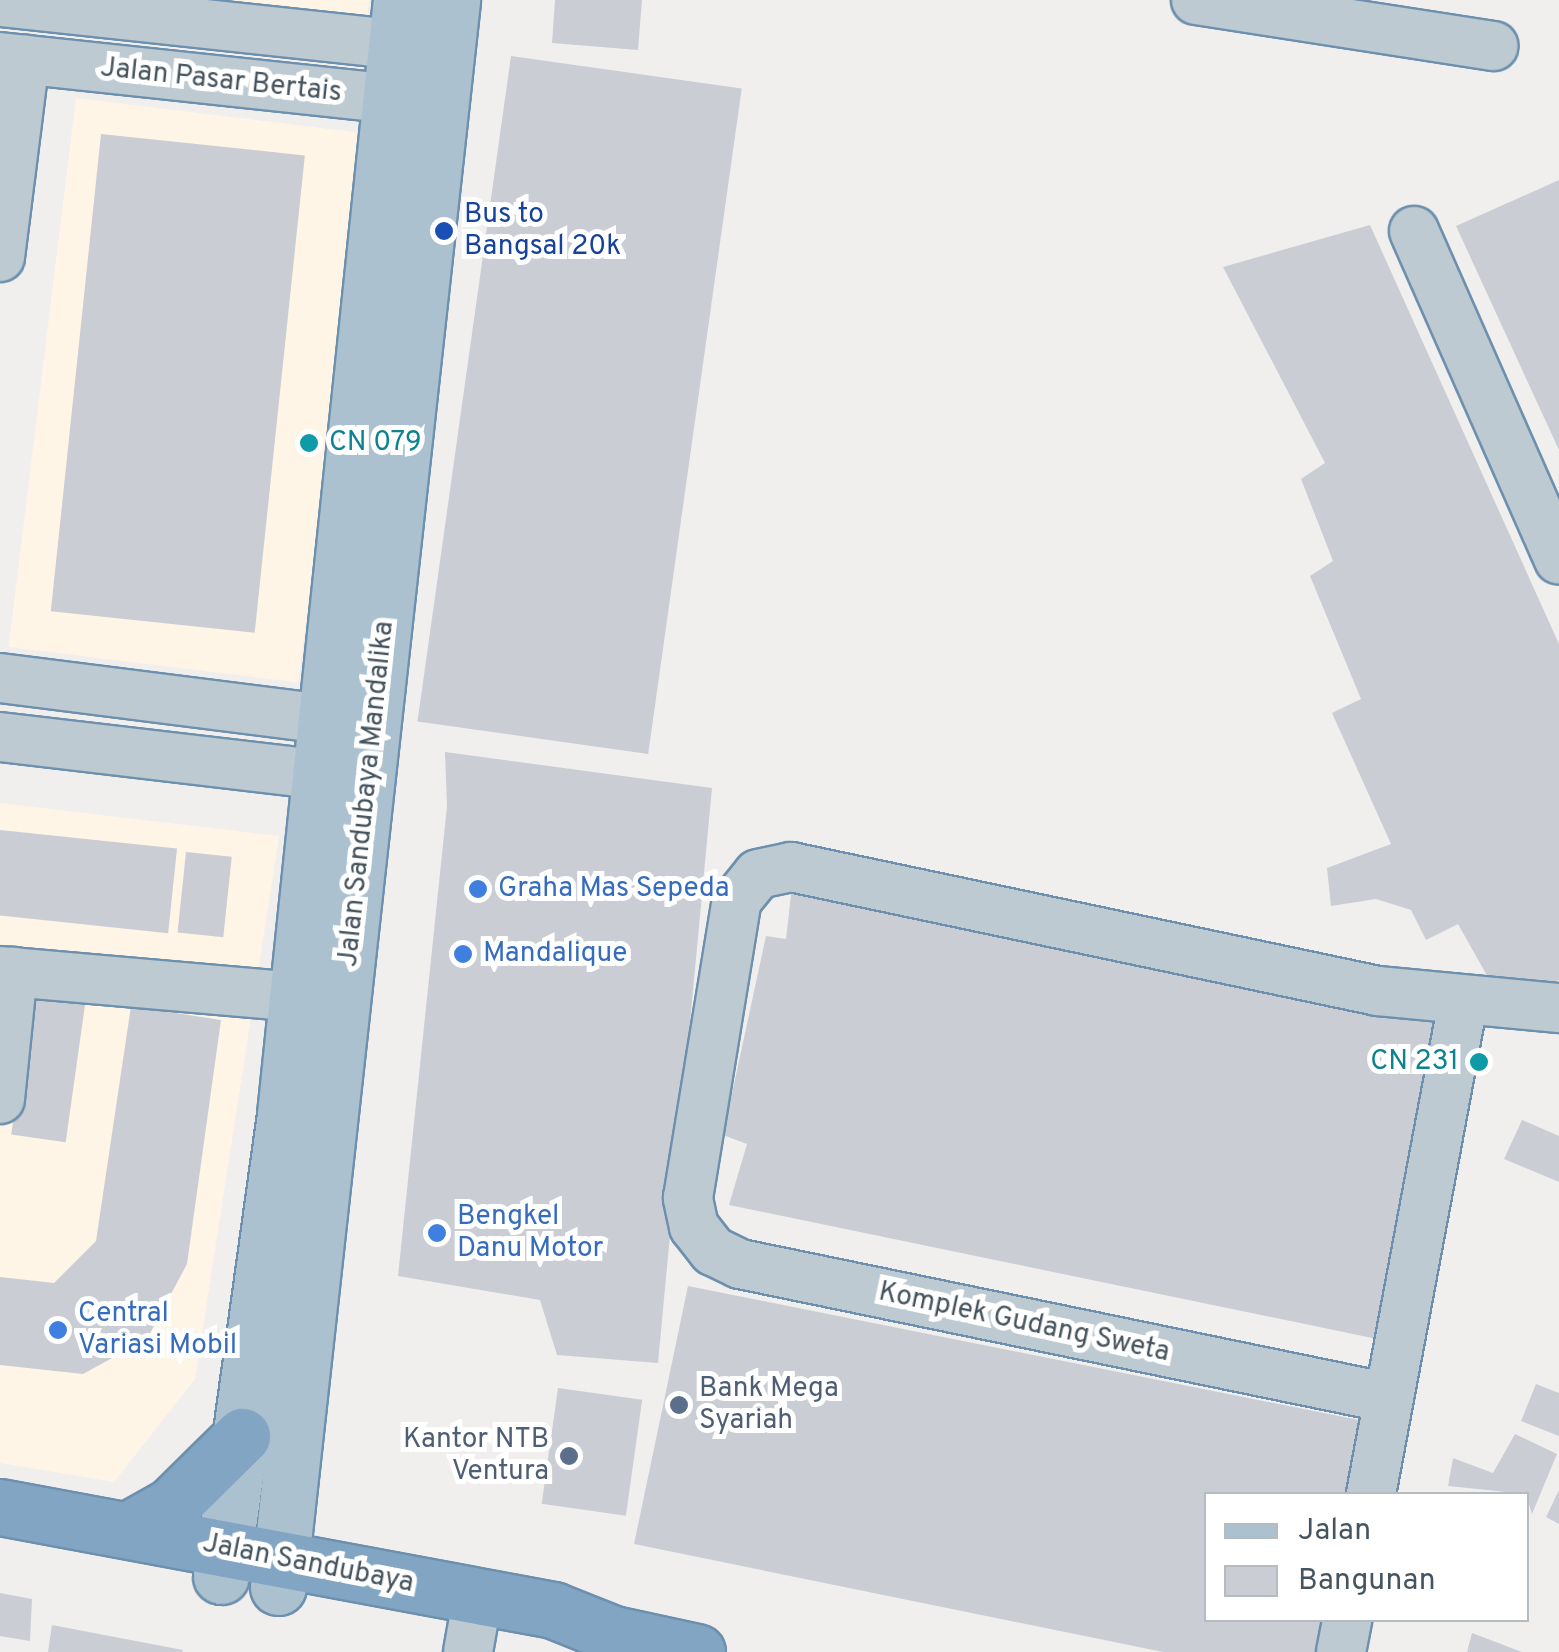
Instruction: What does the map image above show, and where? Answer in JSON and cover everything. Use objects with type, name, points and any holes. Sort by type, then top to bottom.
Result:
[{"type":"highway","points":[[128,1530],[171,1506],[242,1436]]},
{"type":"highway","name":"Jalan Sandubaya","points":[[0,1507],[128,1530],[223,1562]]},
{"type":"highway","name":"Jalan Sandubaya","points":[[0,1534],[553,1610],[613,1634],[698,1652]]},
{"type":"highway","name":"Jalan Sandubaya","points":[[280,1573],[470,1638],[613,1634]]},
{"type":"main road","name":"Jalan Sandubaya Mandalika","points":[[280,1573],[345,778],[424,24]]},
{"type":"main road","points":[[223,1562],[298,998],[345,778]]},
{"type":"street","points":[[1196,0],[1378,15],[1493,46]]},
{"type":"street","points":[[12,2],[424,24]]},
{"type":"street","points":[[0,256],[13,59]]},
{"type":"street","name":"Jalan Pasar Bertais","points":[[13,59],[416,102]]},
{"type":"street","points":[[1414,231],[1559,559]]},
{"type":"street","points":[[0,678],[351,722]]},
{"type":"street","points":[[0,738],[345,778]]},
{"type":"street","name":"Komplek Gudang Sweta","points":[[1389,1398],[730,1262],[698,1236],[689,1208],[735,908],[752,879],[774,868],[1463,1004]]},
{"type":"street","points":[[0,1099],[7,971],[298,998]]},
{"type":"street","points":[[1371,1492],[1463,1004],[1559,1008]]},
{"type":"street","points":[[1341,1652],[1348,1622]]},
{"type":"shaded area","points":[[160,0],[369,0],[367,24]]},
{"type":"shaded area","points":[[76,98],[366,134],[298,682],[9,647]]},
{"type":"shaded area","points":[[0,803],[279,836],[195,1379],[114,1482],[0,1463]]},
{"type":"building","points":[[555,0],[642,0],[638,50],[552,43]]},
{"type":"building","points":[[511,56],[742,88],[648,754],[417,721]]},
{"type":"building","points":[[101,134],[305,155],[255,633],[51,611]]},
{"type":"building","points":[[1559,180],[1559,450],[1456,226]]},
{"type":"building","points":[[1370,225],[1559,644],[1559,980],[1503,1004],[1458,924],[1426,940],[1411,910],[1376,899],[1331,906],[1327,868],[1391,844],[1332,713],[1361,699],[1310,576],[1333,561],[1301,479],[1325,463],[1223,267]]},
{"type":"building","points":[[445,752],[712,788],[658,1363],[557,1355],[540,1300],[398,1276],[447,806]]},
{"type":"building","points":[[0,830],[177,849],[168,933],[0,915]]},
{"type":"building","points":[[186,852],[232,857],[223,937],[178,933]]},
{"type":"building","points":[[792,886],[1443,1023],[1377,1339],[729,1205],[747,1144],[723,1135],[766,936],[786,939]]},
{"type":"building","points":[[31,994],[85,1002],[66,1142],[11,1135]]},
{"type":"building","points":[[131,1006],[221,1020],[187,1264],[147,1339],[83,1374],[0,1365],[0,1277],[54,1283],[96,1241]]},
{"type":"building","points":[[1522,1120],[1559,1136],[1559,1182],[1504,1159]]},
{"type":"building","points":[[688,1286],[1374,1423],[1357,1492],[1204,1492],[1204,1622],[1328,1622],[1320,1652],[1163,1652],[634,1544]]},
{"type":"building","points":[[1536,1384],[1559,1393],[1559,1436],[1521,1421]]},
{"type":"building","points":[[558,1388],[642,1400],[626,1516],[542,1504]]},
{"type":"building","points":[[1515,1434],[1557,1454],[1532,1514],[1529,1492],[1448,1486],[1453,1458],[1493,1473]]},
{"type":"building","points":[[1559,1490],[1559,1524],[1546,1517]]},
{"type":"building","points":[[0,1593],[32,1599],[30,1641],[0,1636]]},
{"type":"building","points":[[52,1625],[183,1650],[48,1652]]},
{"type":"building","points":[[1472,1633],[1522,1652],[1467,1652]]},
{"type":"place","name":"Bus to Bangsal 20k","points":[[444,231]]},
{"type":"place","name":"CN 079","points":[[309,443]]},
{"type":"place","name":"Graha Mas Sepeda","points":[[478,889]]},
{"type":"place","name":"Mandalique","points":[[463,954]]},
{"type":"place","name":"CN 231","points":[[1479,1062]]},
{"type":"place","name":"Bengkel Danu Motor","points":[[437,1233]]},
{"type":"place","name":"Central Variasi Mobil","points":[[58,1330]]},
{"type":"place","name":"Bank Mega Syariah","points":[[679,1405]]},
{"type":"place","name":"Kantor NTB Ventura","points":[[569,1456]]}]
